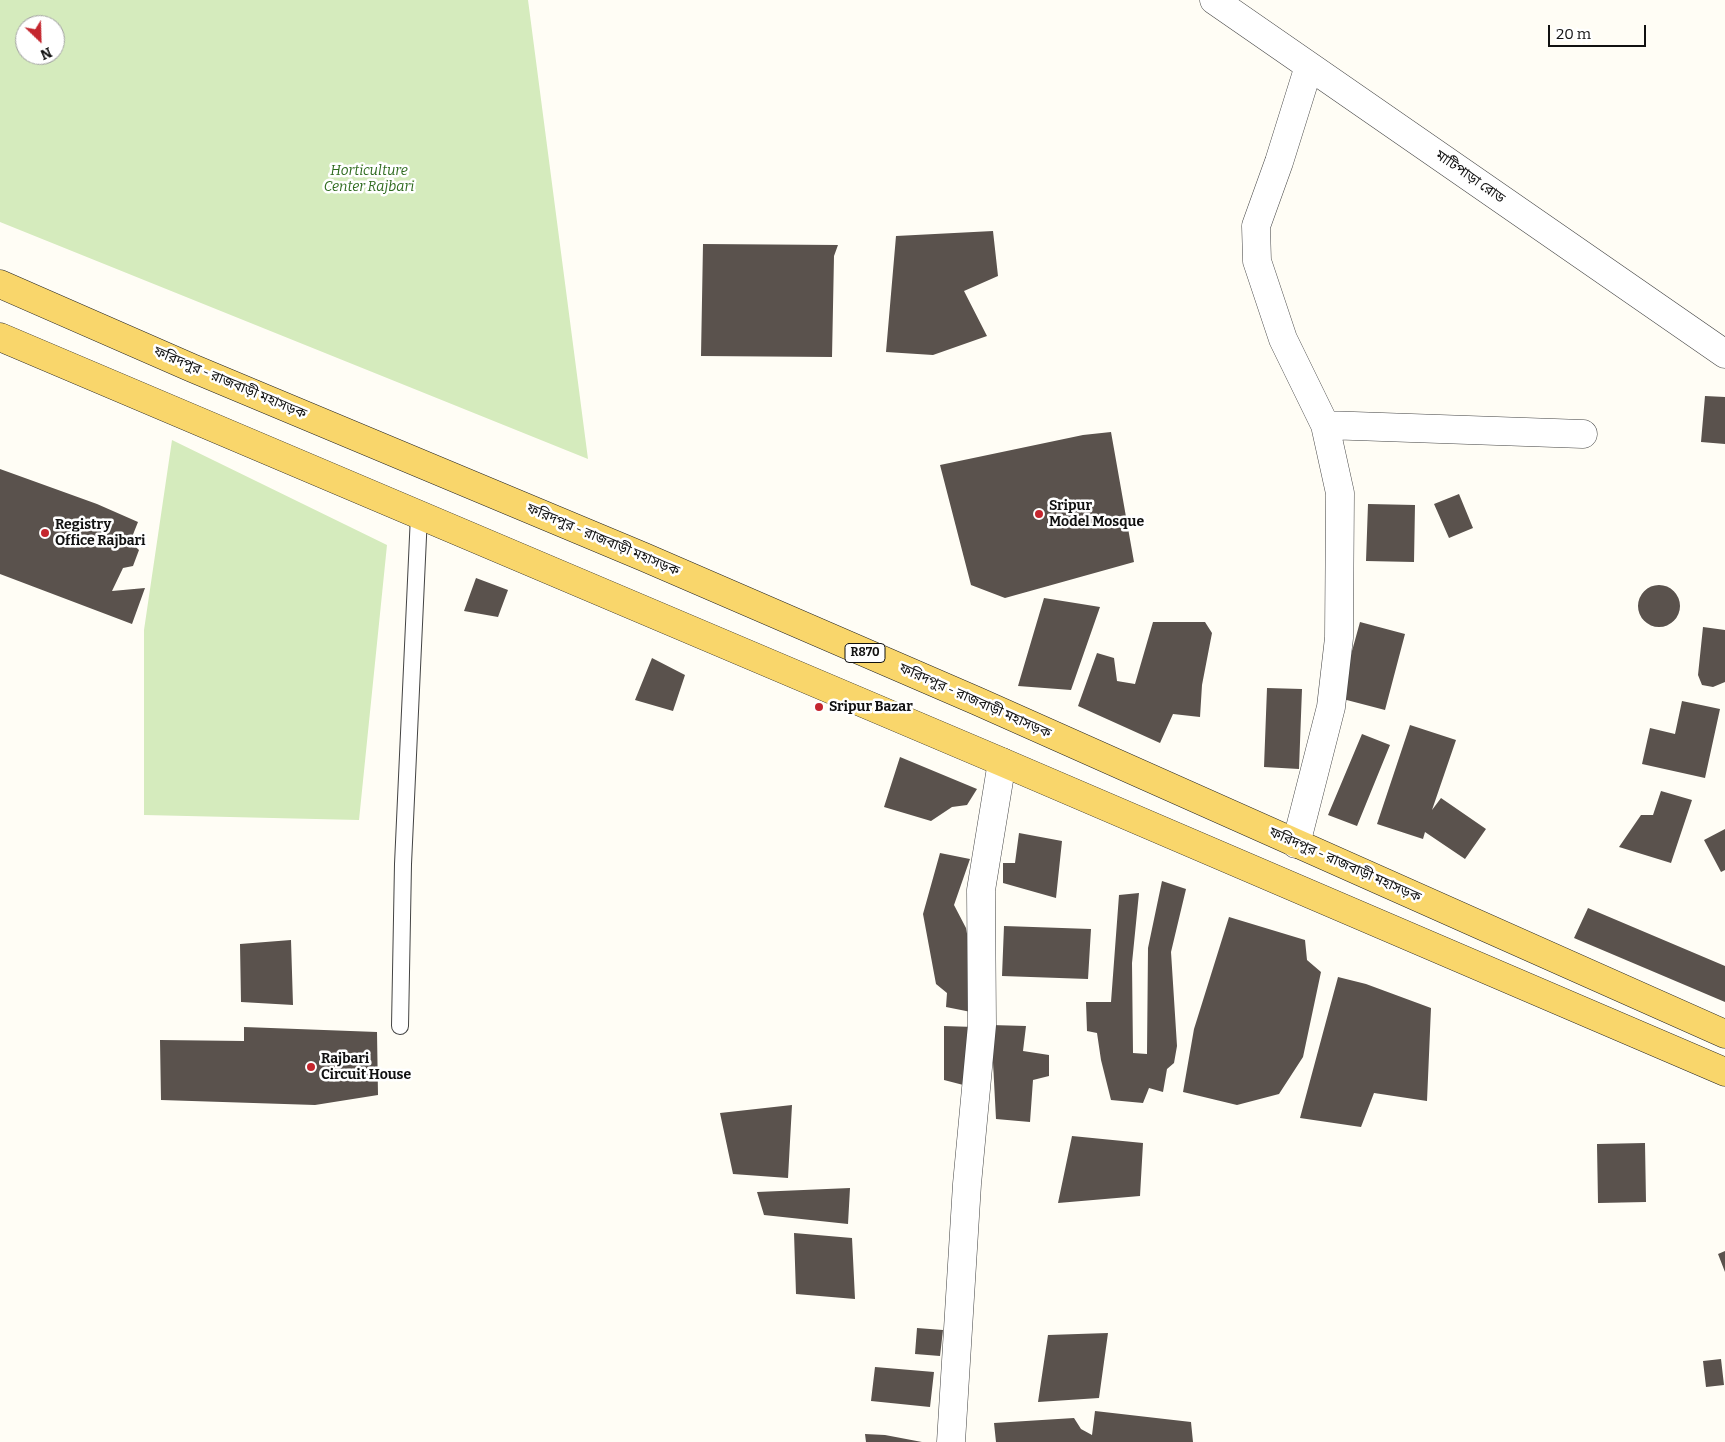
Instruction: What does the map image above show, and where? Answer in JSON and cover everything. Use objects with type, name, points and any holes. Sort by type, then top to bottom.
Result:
[{"type":"main road","name":"ফরিদপুর - রাজবাড়ী মহাসড়ক","points":[[0,284],[192,368],[644,557],[986,705],[1725,1034]]},
{"type":"main road","points":[[0,337],[1002,762],[1725,1072]]},
{"type":"street","name":"মাটিপাড়া রোড","points":[[1214,0],[1725,354]]},
{"type":"street","points":[[1296,844],[1331,707],[1339,638],[1340,493],[1325,425],[1283,339],[1257,262],[1256,226],[1279,162],[1309,66]]},
{"type":"street","points":[[1325,425],[1583,434]]},
{"type":"street","points":[[951,1442],[967,1184],[982,1025],[981,890],[1002,762]]},
{"type":"lane","points":[[400,1026],[403,864],[419,515]]},
{"type":"green space","name":"Horticulture Center Rajbari","points":[[0,0],[528,0],[588,459],[0,222]]},
{"type":"green space","points":[[172,440],[387,545],[359,820],[144,815],[144,630]]},
{"type":"building","points":[[993,231],[998,276],[964,291],[987,336],[933,355],[886,352],[896,236]]},
{"type":"building","points":[[703,244],[838,245],[834,256],[832,357],[701,356]]},
{"type":"building","points":[[1705,396],[1725,397],[1725,444],[1701,442]]},
{"type":"building","name":"Sripur Model Mosque","points":[[1111,432],[1134,562],[1005,598],[971,585],[940,465],[1083,435]]},
{"type":"building","points":[[0,469],[97,504],[138,522],[130,542],[139,550],[133,566],[123,568],[112,591],[145,588],[132,624],[0,574]]},
{"type":"building","points":[[1459,494],[1473,528],[1449,538],[1434,504]]},
{"type":"building","points":[[1368,504],[1415,505],[1414,562],[1366,561]]},
{"type":"building","points":[[476,578],[508,590],[498,617],[464,611]]},
{"type":"building","points":[[1655,585],[1663,585],[1674,591],[1680,606],[1674,621],[1663,627],[1655,627],[1644,621],[1638,610],[1638,602],[1644,591]]},
{"type":"building","points":[[1044,598],[1100,607],[1071,690],[1018,686]]},
{"type":"building","points":[[1153,622],[1205,622],[1212,633],[1202,685],[1200,717],[1173,714],[1160,743],[1078,706],[1097,653],[1114,658],[1117,681],[1135,684]]},
{"type":"building","points":[[1360,622],[1405,634],[1385,710],[1339,698]]},
{"type":"building","points":[[1703,627],[1725,630],[1725,682],[1713,687],[1702,685],[1698,675]]},
{"type":"building","points":[[652,658],[685,675],[673,711],[635,700]]},
{"type":"building","points":[[1267,688],[1302,689],[1299,769],[1264,767]]},
{"type":"building","points":[[1682,701],[1720,709],[1705,778],[1642,764],[1650,728],[1675,734]]},
{"type":"building","points":[[1410,725],[1456,740],[1432,810],[1441,798],[1486,829],[1465,859],[1425,832],[1423,839],[1377,824]]},
{"type":"building","points":[[1362,734],[1390,745],[1357,826],[1328,815]]},
{"type":"building","points":[[900,757],[977,789],[967,805],[952,807],[931,821],[884,807]]},
{"type":"building","points":[[1661,791],[1692,800],[1671,863],[1619,847],[1641,815],[1653,815]]},
{"type":"building","points":[[1725,829],[1725,870],[1721,872],[1704,840]]},
{"type":"building","points":[[1019,833],[1062,841],[1056,898],[1003,883],[1003,863],[1015,863]]},
{"type":"building","points":[[940,853],[970,859],[954,905],[966,928],[976,985],[976,1013],[946,1007],[947,993],[936,984],[923,914]]},
{"type":"building","points":[[1162,881],[1186,889],[1171,952],[1177,1046],[1174,1063],[1167,1069],[1163,1092],[1149,1088],[1143,1103],[1111,1100],[1101,1060],[1097,1033],[1087,1031],[1086,1002],[1111,1002],[1119,895],[1139,893],[1132,963],[1133,1053],[1147,1054],[1148,948]]},
{"type":"building","points":[[1588,908],[1725,966],[1725,1002],[1574,938]]},
{"type":"building","points":[[1229,917],[1305,940],[1307,960],[1321,972],[1303,1057],[1279,1094],[1237,1105],[1183,1092],[1194,1029]]},
{"type":"building","points":[[1004,926],[1091,929],[1088,979],[1002,976]]},
{"type":"building","points":[[291,940],[293,1005],[241,1002],[240,944]]},
{"type":"building","points":[[1338,977],[1366,984],[1431,1008],[1427,1101],[1374,1093],[1361,1127],[1300,1118]]},
{"type":"building","points":[[991,1025],[1026,1026],[1023,1051],[1049,1055],[1049,1076],[1033,1080],[1030,1122],[996,1119]]},
{"type":"building","points":[[944,1026],[974,1027],[971,1087],[944,1080]]},
{"type":"building","points":[[244,1027],[377,1032],[378,1095],[315,1105],[161,1100],[160,1040],[244,1041]]},
{"type":"building","points":[[792,1105],[788,1178],[733,1174],[720,1113]]},
{"type":"building","points":[[1072,1136],[1143,1143],[1140,1196],[1058,1203]]},
{"type":"building","points":[[1645,1143],[1646,1202],[1598,1203],[1597,1144]]},
{"type":"building","points":[[850,1188],[848,1224],[764,1215],[757,1192]]},
{"type":"building","points":[[794,1233],[852,1238],[855,1299],[796,1294]]},
{"type":"building","points":[[1725,1251],[1725,1272],[1718,1254]]},
{"type":"building","points":[[917,1328],[943,1330],[940,1356],[915,1354]]},
{"type":"building","points":[[1108,1333],[1099,1398],[1038,1402],[1048,1335]]},
{"type":"building","points":[[1721,1359],[1724,1385],[1706,1387],[1703,1361]]},
{"type":"building","points":[[875,1367],[934,1372],[930,1407],[871,1401]]},
{"type":"building","points":[[1095,1411],[1191,1422],[1193,1442],[996,1442],[994,1423],[1074,1418],[1081,1429],[1092,1435]]},
{"type":"building","points":[[865,1434],[885,1435],[922,1442],[866,1442]]},
{"type":"place","name":"Sripur Model Mosque","points":[[1039,514]]},
{"type":"place","name":"Registry Office Rajbari","points":[[45,533]]},
{"type":"place","name":"Sripur Bazar","points":[[819,707]]},
{"type":"place","name":"Rajbari Circuit House","points":[[311,1067]]}]
